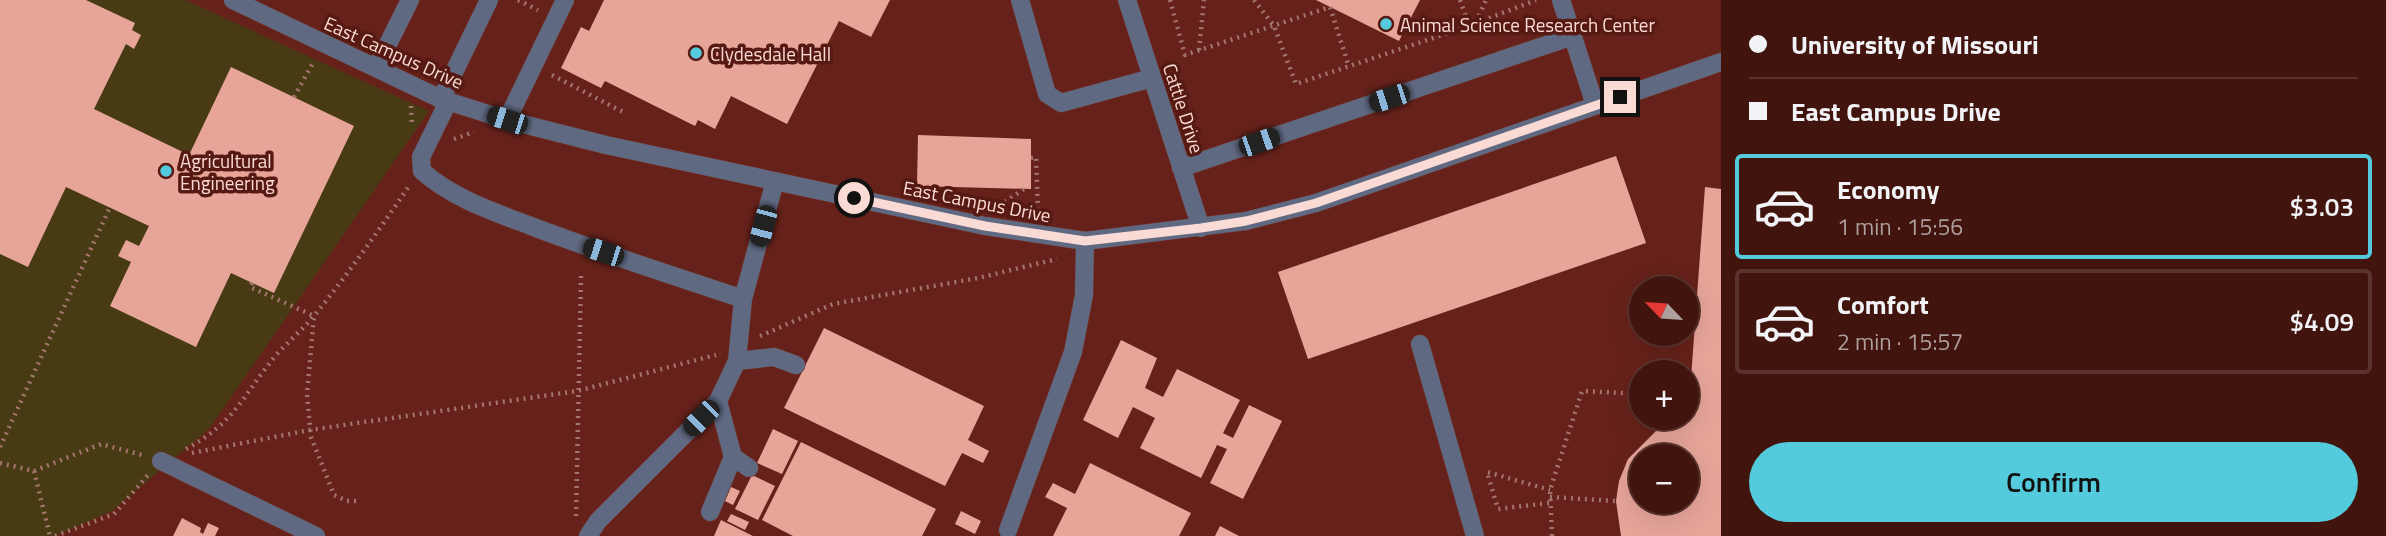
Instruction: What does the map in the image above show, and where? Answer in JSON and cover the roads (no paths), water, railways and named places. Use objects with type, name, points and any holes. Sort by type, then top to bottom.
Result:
[{"type":"street","name":"East Campus Drive","points":[[233,0],[445,101],[507,120],[985,226],[1085,241],[1246,221],[1316,203],[1721,62]]},
{"type":"street","points":[[376,68],[410,0]]},
{"type":"street","points":[[489,0],[421,157],[422,171],[433,181],[486,209],[580,245],[743,299]]},
{"type":"street","points":[[507,120],[565,0]]},
{"type":"street","points":[[1020,0],[1047,94],[1053,100],[1061,103],[1152,78]]},
{"type":"street","name":"Cattle Drive","points":[[1127,0],[1201,228]]},
{"type":"street","points":[[1562,0],[1595,105]]},
{"type":"street","points":[[1181,168],[1573,36]]},
{"type":"street","points":[[582,532],[598,521],[718,401],[738,353],[743,299],[775,181]]},
{"type":"street","points":[[1008,530],[1073,352],[1084,295],[1085,241]]},
{"type":"street","points":[[1420,344],[1475,536]]},
{"type":"street","points":[[738,353],[774,357],[796,365]]},
{"type":"street","points":[[710,512],[741,463],[718,401]]},
{"type":"street","points":[[162,461],[316,536]]},
{"type":"place","name":"Animal Science Research Center","points":[[1386,24]]},
{"type":"place","name":"Clydesdale Hall","points":[[696,53]]},
{"type":"place","name":"Agricultural Engineering","points":[[166,171]]}]
